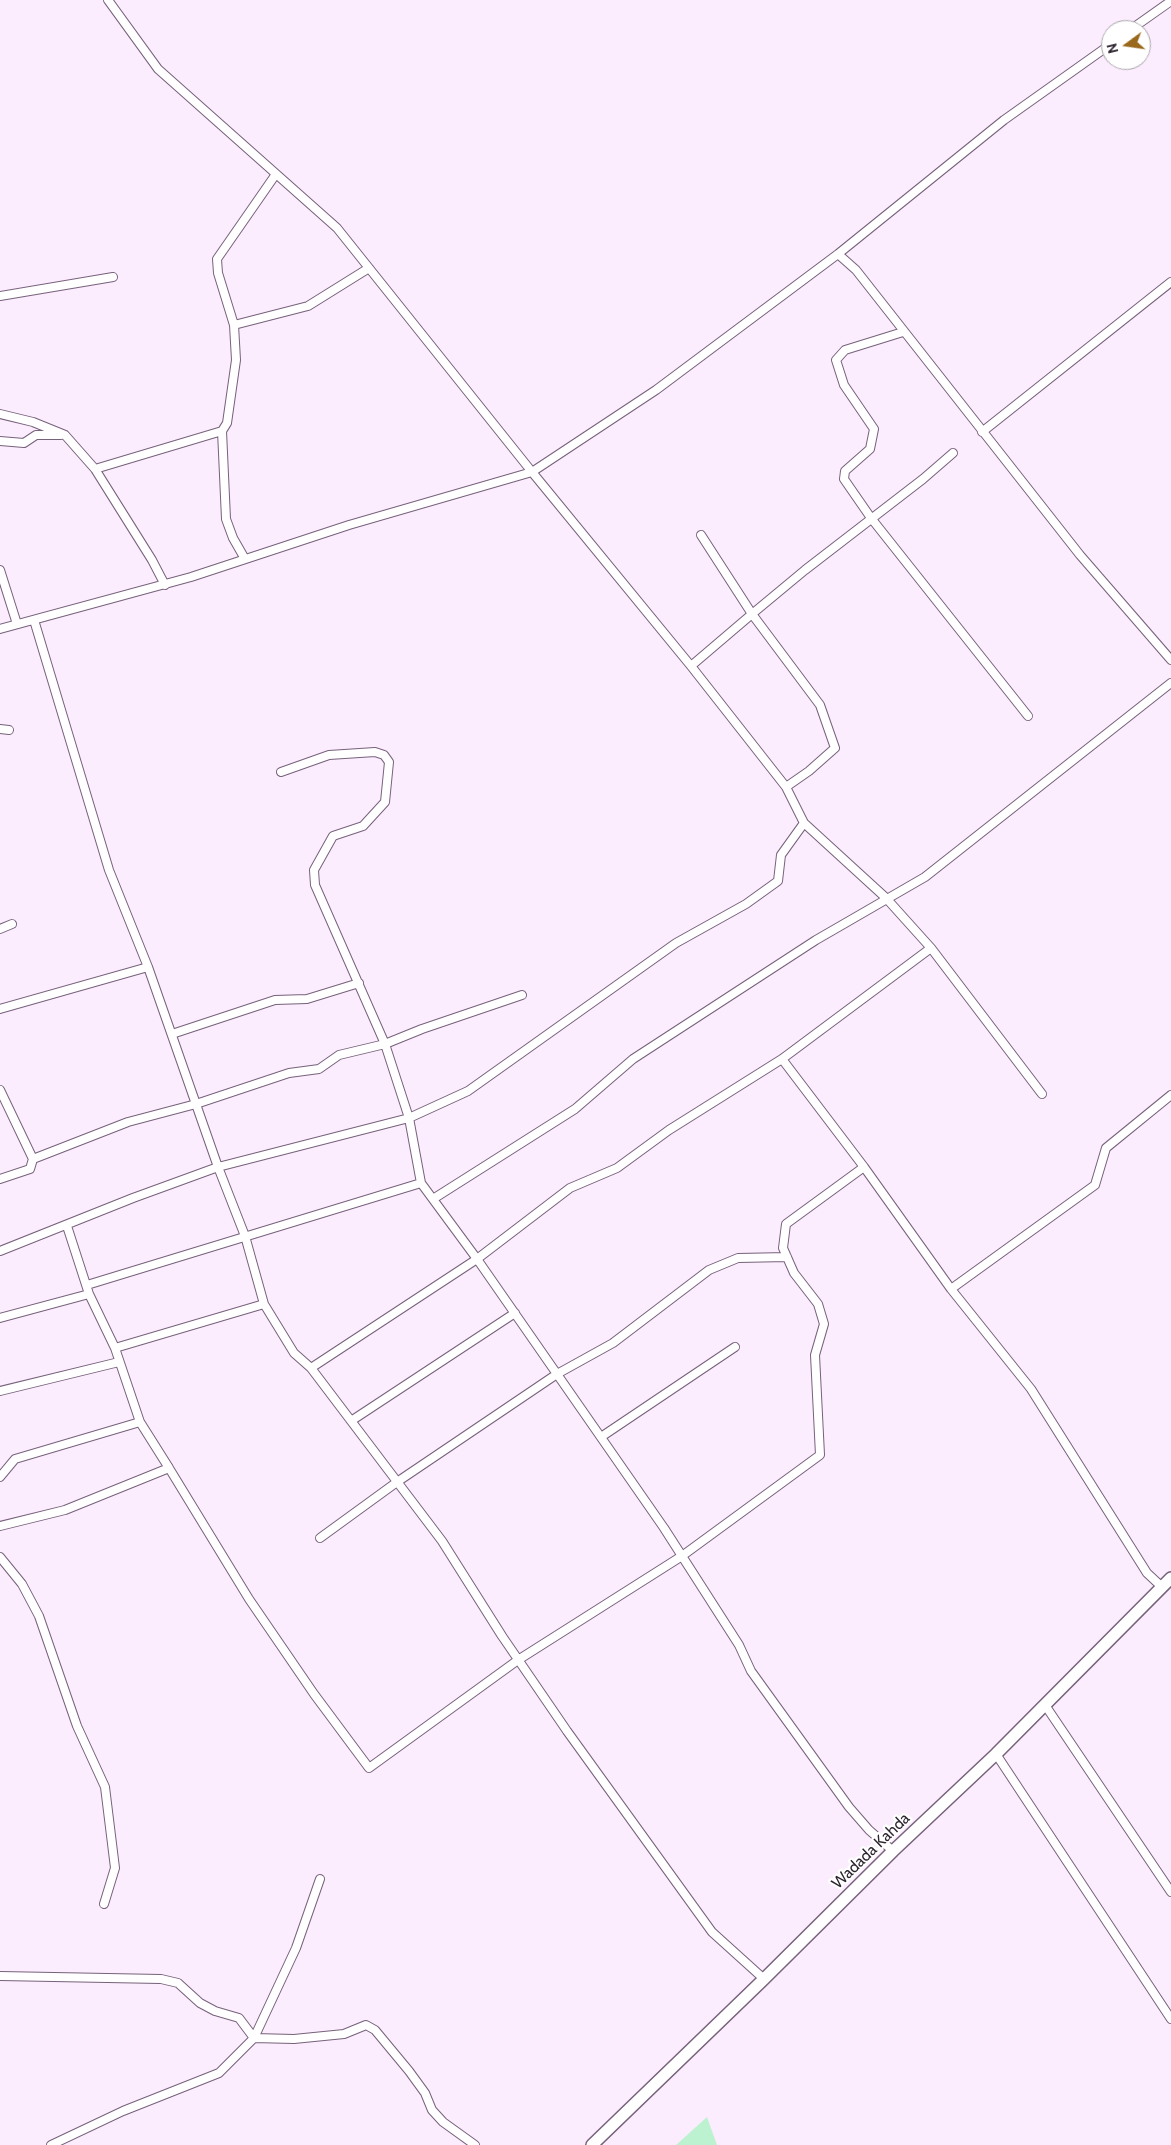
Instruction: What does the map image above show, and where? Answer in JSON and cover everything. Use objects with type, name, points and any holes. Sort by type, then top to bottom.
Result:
[{"type":"main road","name":"Wadada Kahda","points":[[592,2145],[893,1851],[996,1754],[1171,1578]]},
{"type":"street","points":[[108,0],[158,69],[336,228],[691,666],[786,787],[804,823],[886,898],[931,948],[1042,1094]]},
{"type":"street","points":[[1144,20],[1171,0]]},
{"type":"street","points":[[0,629],[165,585],[349,525],[532,472],[656,390],[838,254],[1004,120],[1101,51]]},
{"type":"street","points":[[245,560],[233,538],[226,519],[222,431],[227,423],[236,360],[234,326],[218,273],[217,259],[276,174]]},
{"type":"street","points":[[838,254],[856,270],[1080,555],[1171,660]]},
{"type":"street","points":[[234,326],[308,306],[369,268]]},
{"type":"street","points":[[0,296],[113,277]]},
{"type":"street","points":[[982,432],[1171,282]]},
{"type":"street","points":[[903,332],[844,350],[836,360],[844,385],[874,429],[870,449],[845,471],[844,479],[871,518],[1028,716]]},
{"type":"street","points":[[0,414],[33,422],[65,435],[95,469],[152,560],[165,585]]},
{"type":"street","points":[[95,469],[222,431]]},
{"type":"street","points":[[0,441],[24,443],[36,435],[65,435]]},
{"type":"street","points":[[691,666],[752,614],[871,518],[923,479],[953,453]]},
{"type":"street","points":[[701,535],[752,614],[820,705],[836,748],[809,771],[786,787]]},
{"type":"street","points":[[0,570],[17,624]]},
{"type":"street","points":[[34,620],[110,870],[148,967],[218,1167],[245,1236],[264,1304],[294,1353],[311,1368],[442,1541],[518,1660],[567,1731],[712,1932],[764,1979]]},
{"type":"street","points":[[433,1199],[575,1109],[634,1059],[816,940],[925,877],[1171,683]]},
{"type":"street","points":[[0,729],[9,730]]},
{"type":"street","points":[[282,772],[330,755],[375,752],[384,755],[389,762],[385,802],[363,826],[333,836],[314,870],[315,885],[385,1044],[409,1118],[421,1183],[478,1259],[682,1556],[740,1645],[751,1670],[849,1807],[869,1830],[893,1851]]},
{"type":"street","points":[[0,1252],[133,1198],[218,1167],[409,1118],[468,1091],[676,943],[746,904],[778,881],[781,855],[804,823]]},
{"type":"street","points":[[0,929],[12,924]]},
{"type":"street","points":[[311,1368],[478,1259],[570,1188],[617,1168],[669,1130],[782,1059],[931,948]]},
{"type":"street","points":[[0,1009],[148,967]]},
{"type":"street","points":[[172,1034],[275,1000],[307,999],[358,983]]},
{"type":"street","points":[[33,1159],[128,1122],[196,1104],[289,1073],[319,1069],[339,1055],[385,1044],[422,1029],[522,995]]},
{"type":"street","points":[[782,1059],[864,1167],[951,1289],[1031,1390],[1147,1573],[1162,1587]]},
{"type":"street","points":[[0,1090],[33,1159],[30,1169],[0,1180]]},
{"type":"street","points":[[951,1289],[1095,1185],[1106,1148],[1171,1095]]},
{"type":"street","points":[[67,1226],[89,1294],[115,1348],[140,1422],[249,1599],[314,1694],[369,1768],[518,1660],[682,1556],[820,1455],[815,1355],[824,1324],[818,1304],[794,1273],[783,1248],[786,1224],[864,1167]]},
{"type":"street","points":[[86,1285],[421,1183]]},
{"type":"street","points":[[320,1538],[397,1482],[557,1374],[613,1343],[709,1270],[738,1258],[787,1257]]},
{"type":"street","points":[[0,1318],[89,1294]]},
{"type":"street","points":[[115,1348],[264,1304]]},
{"type":"street","points":[[352,1421],[515,1313]]},
{"type":"street","points":[[601,1437],[735,1347]]},
{"type":"street","points":[[0,1391],[119,1362]]},
{"type":"street","points":[[0,1477],[15,1459],[140,1422]]},
{"type":"street","points":[[0,1526],[65,1510],[168,1468]]},
{"type":"street","points":[[0,1557],[22,1584],[39,1616],[77,1726],[105,1788],[115,1868],[104,1904]]},
{"type":"street","points":[[1046,1705],[1171,1892]]},
{"type":"street","points":[[996,1754],[1171,2019]]},
{"type":"street","points":[[51,2145],[123,2111],[219,2073],[254,2038],[296,1948],[320,1879]]},
{"type":"street","points":[[0,1976],[161,1979],[178,1984],[200,2003],[215,2011],[239,2018],[254,2038]]},
{"type":"street","points":[[254,2038],[294,2039],[344,2034],[366,2025],[375,2030],[409,2070],[425,2093],[432,2110],[443,2122],[475,2145]]},
{"type":"green space","points":[[707,2117],[717,2145],[676,2145]]}]
